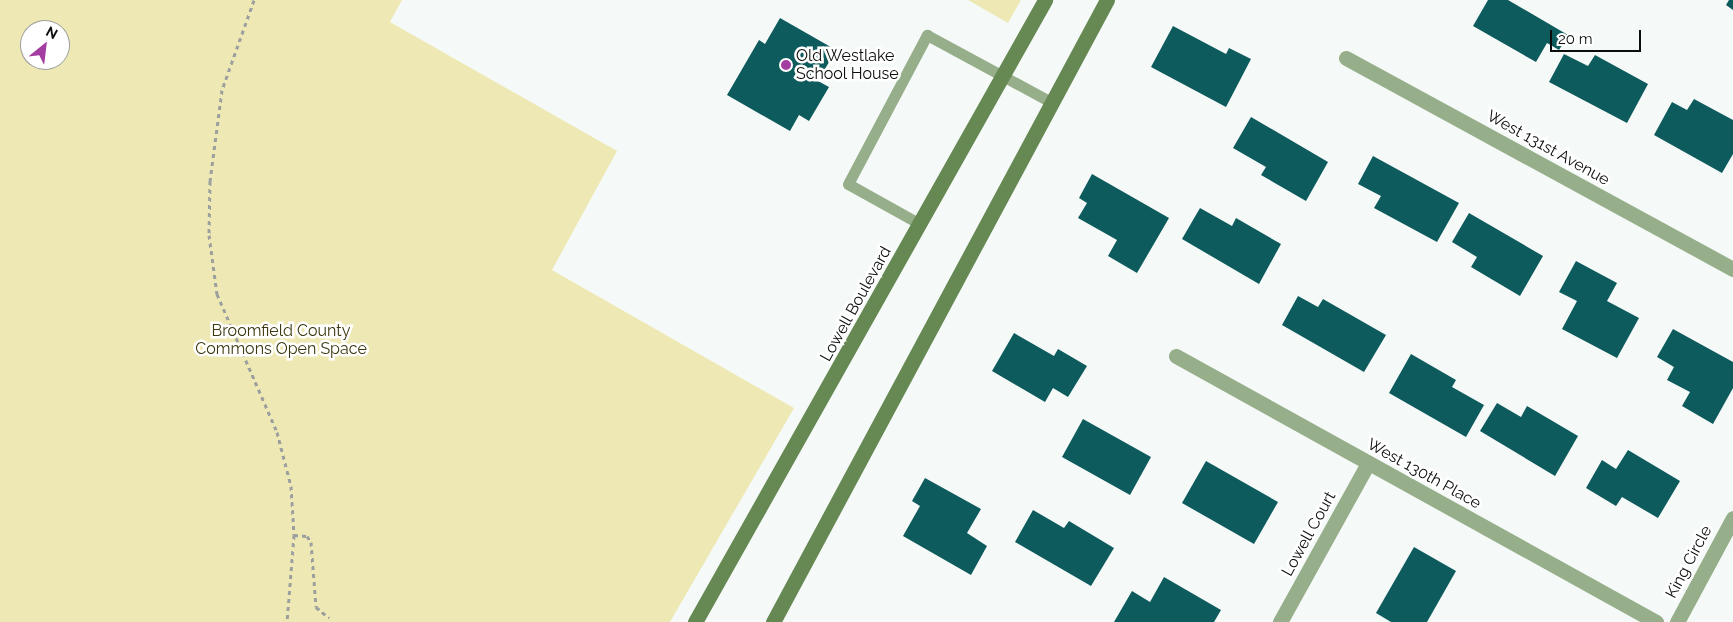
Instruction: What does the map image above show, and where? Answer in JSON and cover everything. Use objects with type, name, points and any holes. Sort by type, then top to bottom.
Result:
[{"type":"main road","name":"Lowell Boulevard","points":[[695,622],[1045,0]]},
{"type":"main road","points":[[773,622],[1107,0]]},
{"type":"street","name":"West 131st Avenue","points":[[1346,58],[1733,269]]},
{"type":"street","name":"West 130th Place","points":[[1176,356],[1656,622]]},
{"type":"street","name":"Lowell Court","points":[[1280,622],[1368,463]]},
{"type":"street","name":"King Circle","points":[[1677,622],[1733,518]]},
{"type":"lane","points":[[920,224],[848,184],[927,35],[1051,102]]},
{"type":"path","points":[[254,0],[222,90],[210,181],[208,235],[217,294],[277,432],[291,486],[294,535],[287,622]]},
{"type":"path","points":[[294,535],[307,536],[311,542],[316,607],[328,618]]},
{"type":"green space","name":"Broomfield County Commons Open Space","points":[[0,0],[402,0],[390,22],[617,151],[552,270],[794,408],[670,622],[0,622]]},
{"type":"green space","points":[[968,0],[1021,0],[1008,23]]},
{"type":"building","points":[[1488,0],[1508,0],[1568,35],[1559,50],[1547,43],[1536,62],[1473,26]]},
{"type":"building","points":[[1729,0],[1733,0],[1733,10],[1726,5]]},
{"type":"building","name":"Old Westlake School House","points":[[780,18],[836,50],[818,81],[829,87],[809,121],[799,115],[790,131],[727,95],[759,40],[765,44]]},
{"type":"building","points":[[1173,26],[1226,54],[1229,48],[1251,59],[1226,107],[1151,67]]},
{"type":"building","points":[[1564,54],[1588,66],[1595,55],[1648,84],[1627,123],[1549,82]]},
{"type":"building","points":[[1694,99],[1733,120],[1733,154],[1722,173],[1654,135],[1672,102],[1687,110]]},
{"type":"building","points":[[1251,117],[1328,162],[1306,201],[1261,175],[1266,167],[1233,148]]},
{"type":"building","points":[[1373,156],[1459,203],[1437,242],[1374,208],[1381,196],[1358,184]]},
{"type":"building","points":[[1092,174],[1169,218],[1137,273],[1108,256],[1117,240],[1078,218],[1087,203],[1079,198]]},
{"type":"building","points":[[1200,208],[1232,226],[1236,218],[1281,244],[1259,284],[1182,239]]},
{"type":"building","points":[[1469,213],[1543,256],[1520,296],[1471,267],[1477,257],[1452,242]]},
{"type":"building","points":[[1576,261],[1617,283],[1607,301],[1639,318],[1617,358],[1562,329],[1577,301],[1559,292]]},
{"type":"building","points":[[1298,296],[1318,307],[1323,299],[1386,335],[1364,372],[1282,325]]},
{"type":"building","points":[[1673,329],[1733,362],[1733,388],[1713,424],[1682,406],[1690,392],[1667,380],[1674,367],[1657,357]]},
{"type":"building","points":[[1014,333],[1054,356],[1058,349],[1087,366],[1068,397],[1053,388],[1045,402],[992,371]]},
{"type":"building","points":[[1411,354],[1456,380],[1452,387],[1484,405],[1466,437],[1389,393]]},
{"type":"building","points":[[1497,403],[1521,417],[1527,406],[1578,436],[1555,476],[1480,431]]},
{"type":"building","points":[[1083,419],[1151,457],[1130,495],[1062,457]]},
{"type":"building","points":[[1628,450],[1680,481],[1658,518],[1622,497],[1616,506],[1586,488],[1602,460],[1616,469]]},
{"type":"building","points":[[1206,461],[1278,502],[1254,544],[1182,503]]},
{"type":"building","points":[[925,478],[981,509],[967,533],[987,546],[971,575],[903,536],[920,506],[912,501]]},
{"type":"building","points":[[1033,510],[1064,528],[1069,521],[1114,548],[1091,586],[1015,542]]},
{"type":"building","points":[[1414,547],[1456,571],[1427,622],[1391,622],[1376,613]]},
{"type":"building","points":[[1164,577],[1221,610],[1214,622],[1114,622],[1132,591],[1150,602]]},
{"type":"place","name":"Old Westlake School House","points":[[786,65]]}]
